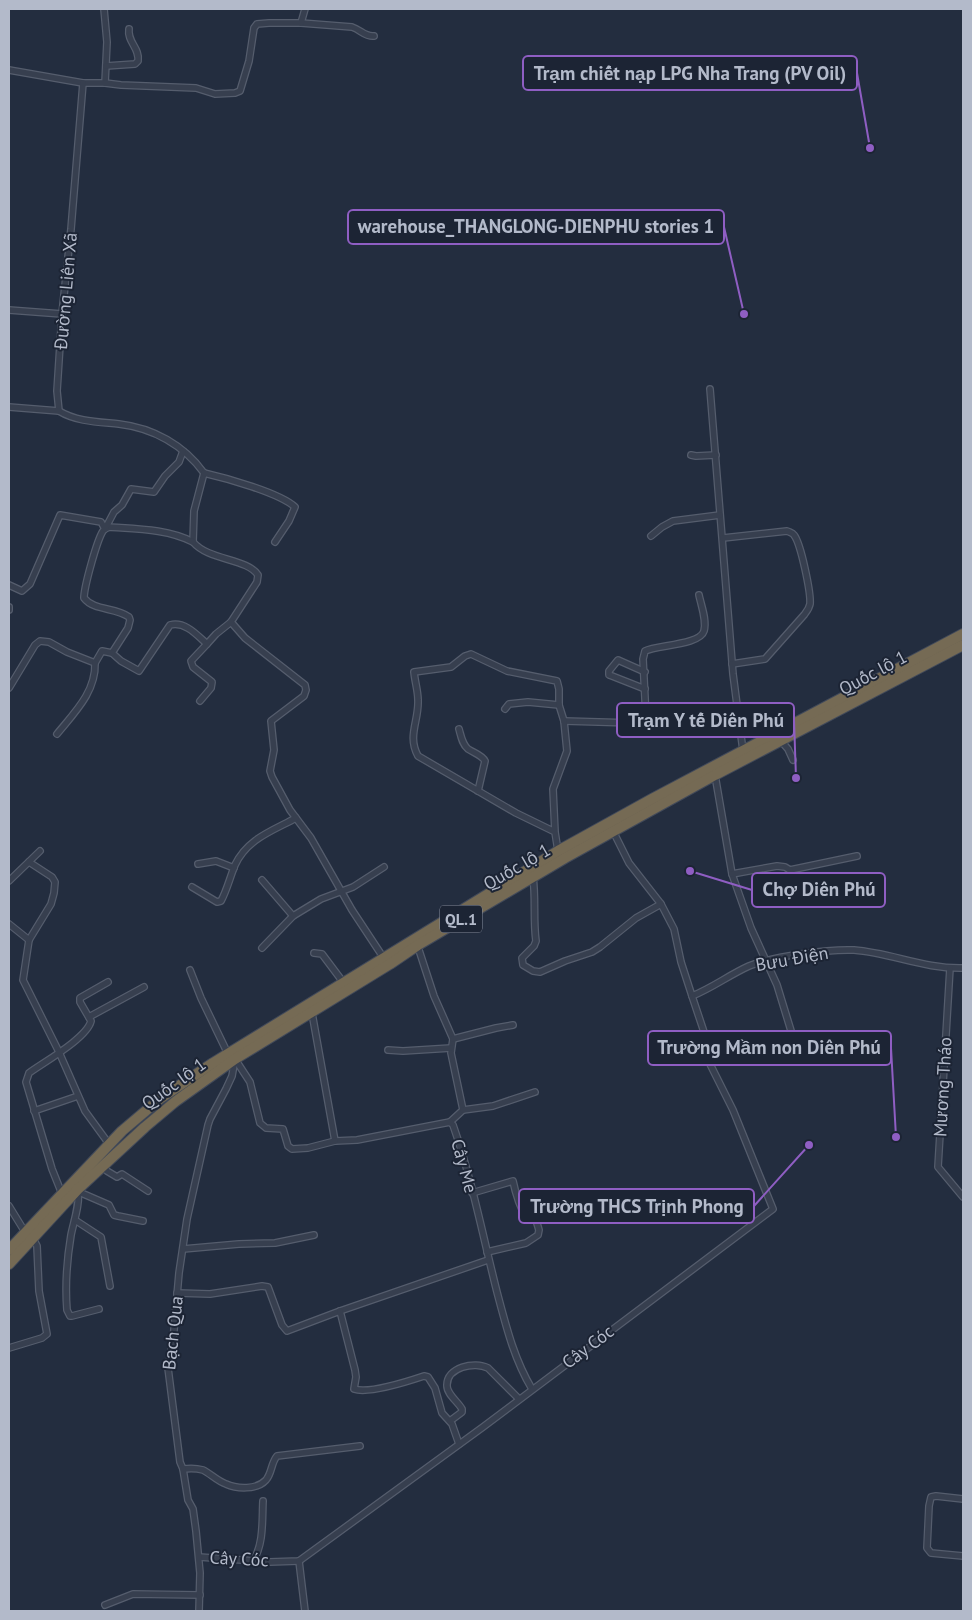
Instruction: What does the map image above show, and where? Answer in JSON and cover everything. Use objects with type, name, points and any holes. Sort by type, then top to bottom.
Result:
[{"type":"highway","name":"Quốc lộ 1","points":[[9,1264],[29,1235],[62,1194],[109,1144],[160,1098],[312,1013],[416,941],[558,851],[888,672],[963,634]]},
{"type":"highway","name":"Quốc lộ 1","points":[[9,1250],[79,1191],[102,1165],[176,1101],[232,1057],[343,982],[383,957],[533,877],[715,775],[963,645]]},
{"type":"street","points":[[104,9],[107,42],[105,83]]},
{"type":"street","points":[[300,24],[305,9]]},
{"type":"street","points":[[9,70],[83,83],[196,88],[214,94],[235,93],[240,91],[244,80],[252,36],[257,24],[352,27],[367,36],[374,36]]},
{"type":"street","points":[[106,66],[135,64],[138,61],[137,49],[130,40],[129,29]]},
{"type":"street","name":"Đường Liên Xã","points":[[59,411],[57,391],[62,314],[83,83]]},
{"type":"street","points":[[9,310],[62,314]]},
{"type":"street","points":[[710,389],[732,664],[743,751]]},
{"type":"street","points":[[9,408],[59,411],[75,418],[121,424],[154,432],[169,439],[199,466],[204,473],[240,483],[286,501],[295,507],[289,521],[275,542]]},
{"type":"street","points":[[112,653],[128,628],[129,617],[115,610],[88,603],[84,598],[84,592],[102,532],[131,489],[154,492],[164,476],[179,462],[183,451]]},
{"type":"street","points":[[691,455],[716,455]]},
{"type":"street","points":[[193,542],[194,511],[204,473]]},
{"type":"street","points":[[9,586],[22,591],[30,584],[60,515],[100,522],[105,529]]},
{"type":"street","points":[[651,536],[662,526],[673,521],[720,515]]},
{"type":"street","points":[[105,529],[109,527],[142,529],[176,536],[193,542],[201,550],[250,568],[258,575],[257,582],[231,622],[216,634],[191,661],[193,667],[212,682],[211,688],[200,701]]},
{"type":"street","points":[[722,538],[791,532],[796,538],[808,585],[810,602],[808,610],[802,618],[765,659],[732,664]]},
{"type":"street","points":[[564,721],[633,723],[643,721],[646,718],[643,654],[645,651],[688,642],[701,636],[704,631],[704,622],[699,595]]},
{"type":"street","points":[[231,622],[245,638],[305,685],[304,696],[271,721],[274,750],[270,771],[284,801],[311,838],[383,957]]},
{"type":"street","points":[[57,734],[85,699],[94,680],[95,663],[102,651],[112,653],[121,661],[139,670],[170,625],[175,624],[189,628],[208,644]]},
{"type":"street","points":[[9,688],[35,645],[40,641],[45,641],[95,663]]},
{"type":"street","points":[[555,832],[522,816],[418,756],[412,738],[418,701],[414,672],[451,667],[465,656],[471,654],[506,671],[557,681],[560,689],[559,706],[564,721],[567,751],[553,789],[558,851]]},
{"type":"street","points":[[644,672],[618,660],[609,671],[609,674],[617,679],[645,689]]},
{"type":"street","points":[[505,710],[509,704],[520,703],[559,706]]},
{"type":"street","points":[[459,729],[463,743],[467,748],[484,758],[485,761],[478,791]]},
{"type":"street","points":[[782,741],[793,760]]},
{"type":"street","points":[[715,775],[732,874],[751,928],[776,984],[792,1034]]},
{"type":"street","points":[[192,887],[217,902],[221,901],[239,858],[254,840],[296,818]]},
{"type":"street","points":[[613,831],[629,863],[660,904],[674,929],[681,962],[692,996]]},
{"type":"street","points":[[9,881],[40,851]]},
{"type":"street","points":[[732,874],[777,866],[790,870],[856,856]]},
{"type":"street","points":[[198,864],[216,861],[234,868]]},
{"type":"street","points":[[29,862],[52,877],[55,882],[51,904],[29,940],[23,980],[59,1052],[85,1111],[109,1144]]},
{"type":"street","points":[[262,948],[293,916],[321,899],[353,887],[384,867]]},
{"type":"street","points":[[790,870],[793,885]]},
{"type":"street","points":[[533,877],[536,904],[533,923],[536,941],[522,960],[523,965],[533,972],[547,970],[565,961],[592,952],[636,918],[660,904]]},
{"type":"street","points":[[262,880],[293,916]]},
{"type":"street","points":[[9,924],[29,940]]},
{"type":"street","points":[[416,941],[434,996],[452,1039],[451,1048],[463,1110]]},
{"type":"street","name":"Bưu Điện","points":[[692,996],[708,990],[748,967],[766,960],[812,953],[853,950],[879,954],[926,966],[963,968]]},
{"type":"street","points":[[314,953],[322,954],[343,982]]},
{"type":"street","name":"Mương Tháo","points":[[950,968],[938,1167],[963,1197]]},
{"type":"street","points":[[190,970],[201,998],[232,1057]]},
{"type":"street","points":[[62,1194],[34,1112],[26,1082],[27,1077],[29,1073],[83,1035],[90,1025],[89,1017],[80,1002],[80,998],[108,982]]},
{"type":"street","points":[[89,1017],[144,986]]},
{"type":"street","name":"Cây Cóc","points":[[199,1557],[253,1561],[299,1561],[773,1209],[733,1110],[710,1064],[704,1032],[692,996]]},
{"type":"street","points":[[312,1013],[335,1141]]},
{"type":"street","points":[[452,1039],[512,1025]]},
{"type":"street","points":[[388,1050],[451,1048]]},
{"type":"street","name":"Cây Me","points":[[232,1057],[250,1082],[258,1118],[263,1126],[283,1128],[288,1146],[292,1149],[308,1148],[335,1141],[357,1140],[450,1122],[453,1125],[462,1152],[488,1260],[511,1344],[532,1389]]},
{"type":"street","name":"Bạch Qua","points":[[199,1611],[199,1557],[193,1509],[188,1500],[180,1462],[168,1378],[187,1219],[210,1119],[224,1095],[232,1076],[232,1057]]},
{"type":"street","points":[[450,1122],[463,1110],[493,1106],[535,1092]]},
{"type":"street","points":[[34,1112],[78,1096]]},
{"type":"street","points":[[102,1165],[114,1176],[117,1177],[122,1174],[148,1191]]},
{"type":"street","points":[[472,1193],[513,1180],[515,1192],[524,1215],[529,1220],[536,1220],[539,1230],[538,1235],[526,1243],[487,1252]]},
{"type":"street","points":[[99,1309],[72,1316],[70,1316],[67,1310],[71,1237],[79,1191],[109,1205],[114,1214],[118,1216],[143,1221]]},
{"type":"street","points":[[9,1206],[36,1246],[39,1291],[47,1334],[42,1338],[9,1348]]},
{"type":"street","points":[[75,1220],[101,1237],[110,1286]]},
{"type":"street","points":[[183,1249],[276,1243],[314,1235]]},
{"type":"street","points":[[177,1293],[210,1294],[262,1286],[268,1287],[282,1325],[287,1331],[488,1260]]},
{"type":"street","points":[[340,1311],[355,1370],[354,1389],[363,1390],[383,1387],[426,1376],[433,1383],[442,1413],[450,1421],[459,1444]]},
{"type":"street","points":[[450,1421],[462,1412],[462,1409],[448,1391],[447,1386],[448,1378],[459,1368],[483,1366],[488,1368],[519,1399]]},
{"type":"street","points":[[183,1469],[194,1468],[227,1485],[246,1487],[259,1485],[266,1480],[272,1462],[277,1456],[360,1446]]},
{"type":"street","points":[[963,1499],[931,1497],[926,1548],[931,1554],[963,1556]]},
{"type":"street","points":[[253,1561],[259,1551],[263,1501]]},
{"type":"street","points":[[299,1561],[305,1611]]},
{"type":"street","points":[[105,1605],[137,1594],[200,1595]]},
{"type":"place","name":"Trạm chiết nạp LPG Nha Trang (PV Oil)","points":[[870,148]]},
{"type":"place","name":"warehouse_THANGLONG-DIENPHU stories 1","points":[[744,314]]},
{"type":"place","name":"Trạm Y tế Diên Phú","points":[[796,778]]},
{"type":"place","name":"Chợ Diên Phú","points":[[690,871]]},
{"type":"place","name":"Trường Mầm non Diên Phú","points":[[896,1137]]},
{"type":"place","name":"Trường THCS Trịnh Phong","points":[[809,1145]]}]
